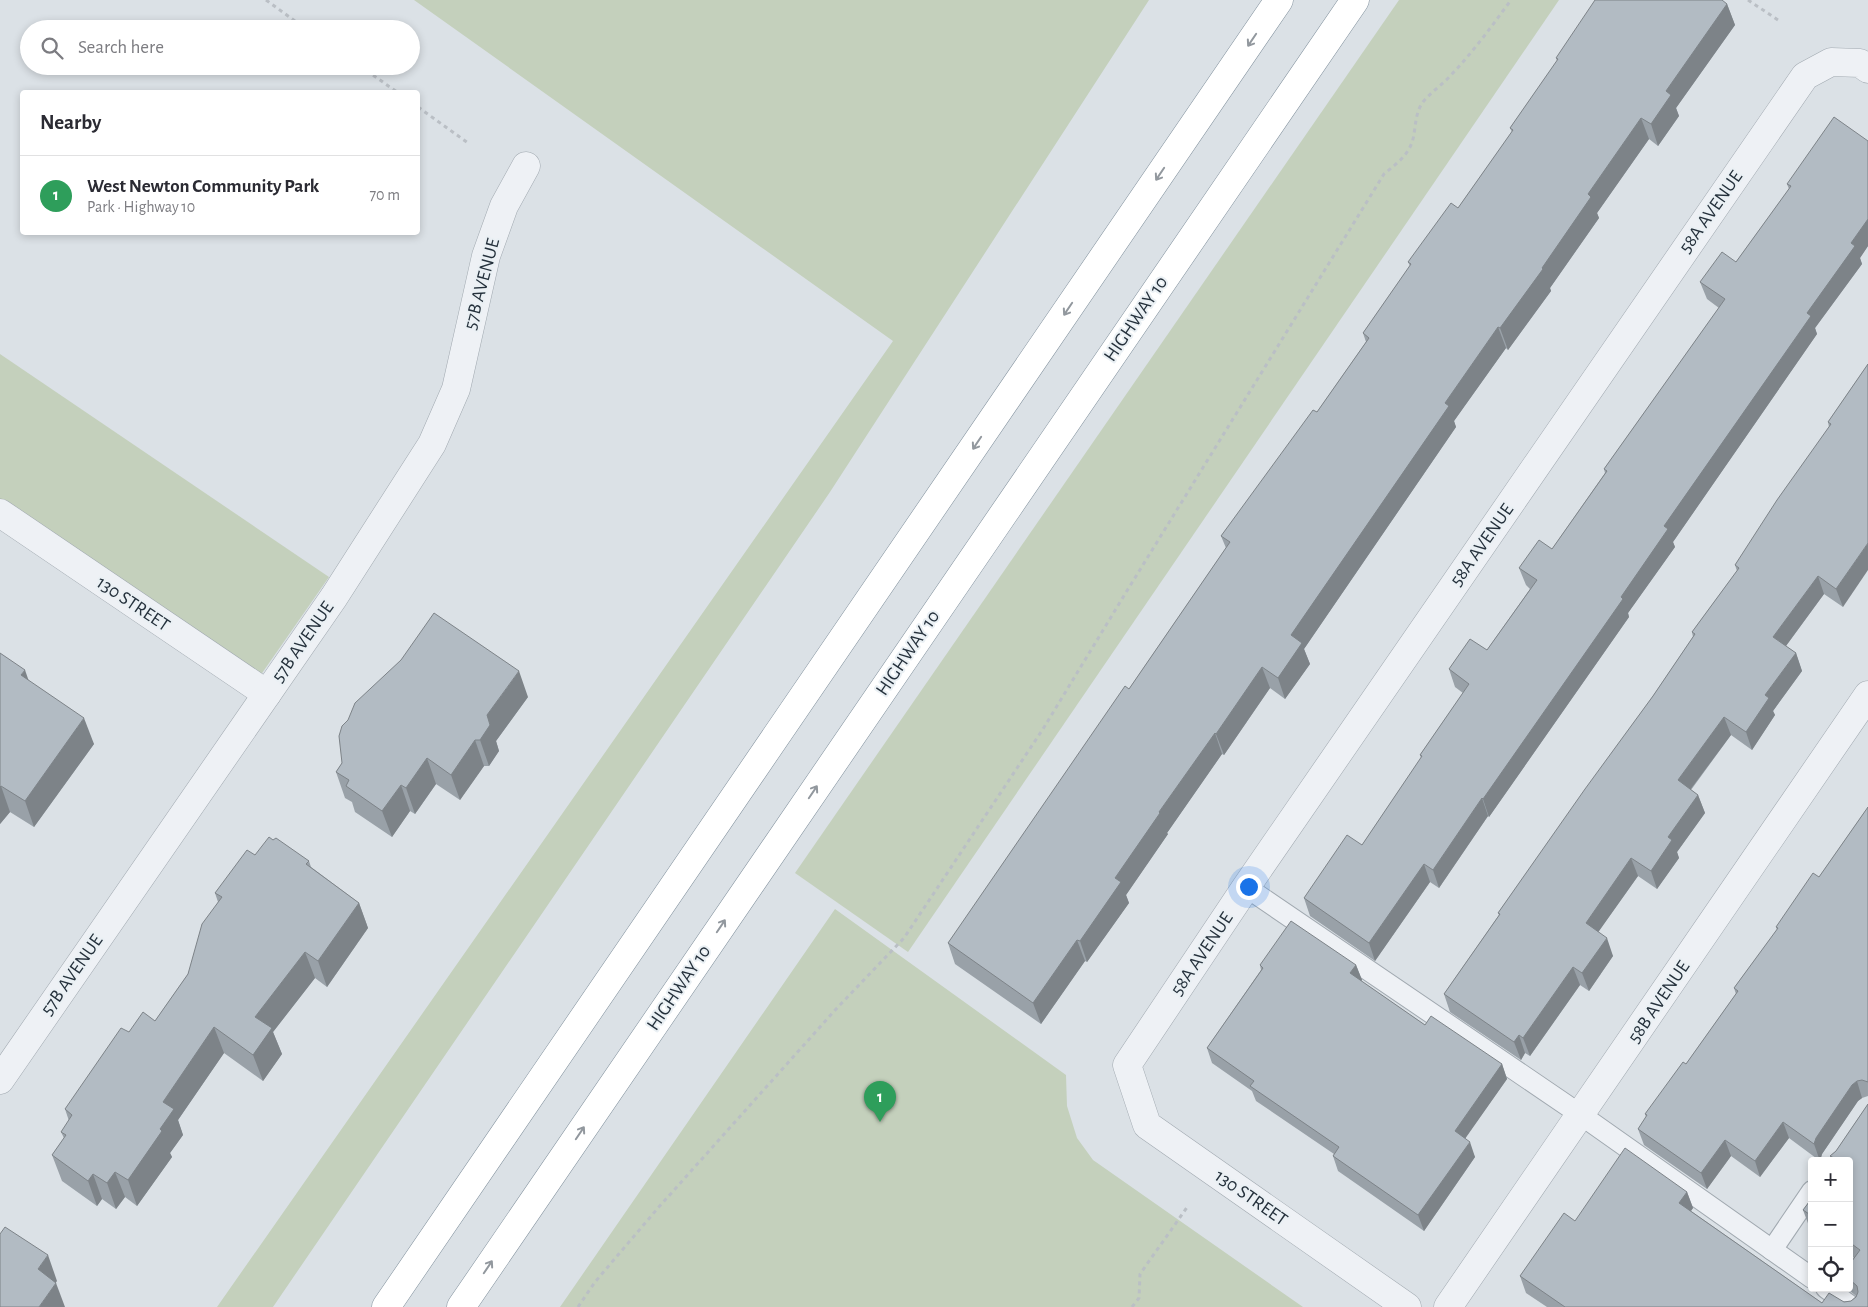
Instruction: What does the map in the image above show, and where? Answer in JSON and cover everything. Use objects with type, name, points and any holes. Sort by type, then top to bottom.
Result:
[{"type":"highway","points":[[386,1307],[1279,0]]},
{"type":"highway","name":"HIGHWAY 10","points":[[461,1307],[1355,0]]},
{"type":"street","name":"58A AVENUE","points":[[1127,1065],[1246,887],[1805,76],[1832,62],[1864,66]]},
{"type":"street","name":"57B AVENUE","points":[[0,1080],[334,597],[432,444],[456,389],[486,256],[504,206],[526,166]]},
{"type":"street","name":"130 STREET","points":[[0,513],[266,694]]},
{"type":"street","name":"58B AVENUE","points":[[1448,1307],[1581,1116],[1868,695]]},
{"type":"street","name":"130 STREET","points":[[1127,1065],[1147,1125],[1406,1307]]},
{"type":"lane","points":[[1246,887],[1581,1116],[1808,1275]]},
{"type":"lane","points":[[1772,1250],[1808,1197]]},
{"type":"lane","points":[[1831,1292],[1852,1307]]},
{"type":"path","points":[[266,0],[294,20]]},
{"type":"path","points":[[578,1307],[595,1282],[658,1208],[838,1008],[904,938],[1043,729],[1384,174],[1399,162],[1409,150],[1413,139],[1417,114],[1422,104],[1472,52],[1511,0]]},
{"type":"path","points":[[1748,0],[1781,22]]},
{"type":"path","points":[[373,75],[394,90]]},
{"type":"path","points":[[420,108],[468,143]]},
{"type":"path","points":[[1132,1307],[1139,1298],[1140,1274],[1188,1206]]},
{"type":"green space","points":[[414,0],[1149,0],[830,492],[273,1307],[217,1307],[893,341]]},
{"type":"green space","points":[[1399,0],[1559,0],[908,952],[795,873]]},
{"type":"green space","points":[[0,354],[329,577],[260,676],[0,508]]},
{"type":"green space","points":[[835,909],[1066,1075],[1067,1106],[1077,1138],[1093,1160],[1303,1307],[560,1307]]},
{"type":"building","points":[[1595,0],[1722,0],[1727,4],[1666,91],[1671,95],[1651,124],[1641,118],[1588,194],[1591,197],[1543,269],[1500,328],[1498,327],[1445,403],[1449,406],[1291,635],[1302,643],[1278,678],[1262,667],[1159,812],[1115,878],[1121,882],[1080,941],[1077,940],[1033,1003],[948,943],[1125,686],[1129,689],[1230,542],[1221,536],[1313,410],[1317,412],[1369,338],[1363,333],[1411,264],[1408,262],[1451,203],[1458,208],[1513,130],[1510,128],[1558,59],[1556,58]]},
{"type":"building","points":[[1834,117],[1868,141],[1868,219],[1851,243],[1855,246],[1807,313],[1811,316],[1664,526],[1668,529],[1621,597],[1623,599],[1433,870],[1424,864],[1369,943],[1304,898],[1347,835],[1362,845],[1422,756],[1420,755],[1469,684],[1449,669],[1470,639],[1487,650],[1537,580],[1519,568],[1539,540],[1552,549],[1607,471],[1604,469],[1725,299],[1700,282],[1722,252],[1736,262],[1791,186],[1787,184]]},
{"type":"building","points":[[1868,364],[1868,543],[1836,589],[1818,576],[1773,637],[1796,653],[1765,695],[1769,698],[1746,732],[1724,717],[1678,780],[1698,795],[1668,837],[1672,840],[1651,871],[1631,858],[1586,923],[1607,938],[1582,973],[1573,967],[1523,1038],[1519,1035],[1514,1042],[1444,994],[1500,914],[1498,913],[1695,634],[1692,632],[1739,568],[1735,565],[1777,500],[1831,424],[1828,422]]},
{"type":"building","points":[[434,613],[519,671],[487,715],[490,725],[480,740],[475,740],[451,775],[427,758],[406,788],[401,785],[382,811],[346,786],[349,780],[336,772],[342,763],[339,736],[342,726],[348,720],[355,703],[401,660]]},
{"type":"building","points":[[0,653],[25,670],[21,675],[84,718],[25,801],[0,787]]},
{"type":"building","points":[[1868,807],[1868,1082],[1862,1080],[1852,1085],[1816,1138],[1814,1144],[1783,1122],[1755,1161],[1725,1140],[1701,1173],[1638,1129],[1647,1115],[1645,1114],[1683,1062],[1686,1064],[1738,991],[1734,988],[1778,928],[1776,927],[1813,873],[1819,877]]},
{"type":"building","points":[[269,837],[273,840],[276,838],[309,861],[306,864],[359,903],[318,961],[305,952],[255,1017],[272,1028],[253,1055],[214,1027],[163,1102],[174,1109],[160,1129],[162,1131],[128,1180],[115,1172],[107,1183],[93,1174],[88,1181],[52,1155],[66,1135],[61,1132],[72,1115],[65,1109],[121,1028],[129,1032],[143,1012],[155,1021],[188,974],[202,924],[222,897],[215,893],[247,850],[255,855]]},
{"type":"building","points":[[1291,921],[1356,965],[1350,973],[1425,1025],[1431,1016],[1502,1064],[1455,1131],[1470,1142],[1418,1215],[1333,1156],[1339,1147],[1250,1086],[1254,1081],[1207,1048],[1263,968],[1260,965]]},
{"type":"building","points":[[1868,1104],[1868,1307],[1565,1307],[1520,1276],[1564,1213],[1575,1221],[1625,1148],[1687,1192],[1679,1203],[1822,1303],[1829,1293],[1844,1302],[1851,1301],[1858,1292],[1857,1286],[1853,1282],[1853,1260],[1860,1250],[1853,1245],[1853,1157],[1830,1156],[1836,1151]]},
{"type":"building","points":[[1808,1203],[1808,1213],[1803,1210]]},
{"type":"building","points":[[5,1227],[48,1255],[38,1269],[56,1283],[39,1307],[0,1307],[0,1234]]},
{"type":"place","name":"West Newton Community Park","points":[[880,1122]]}]
